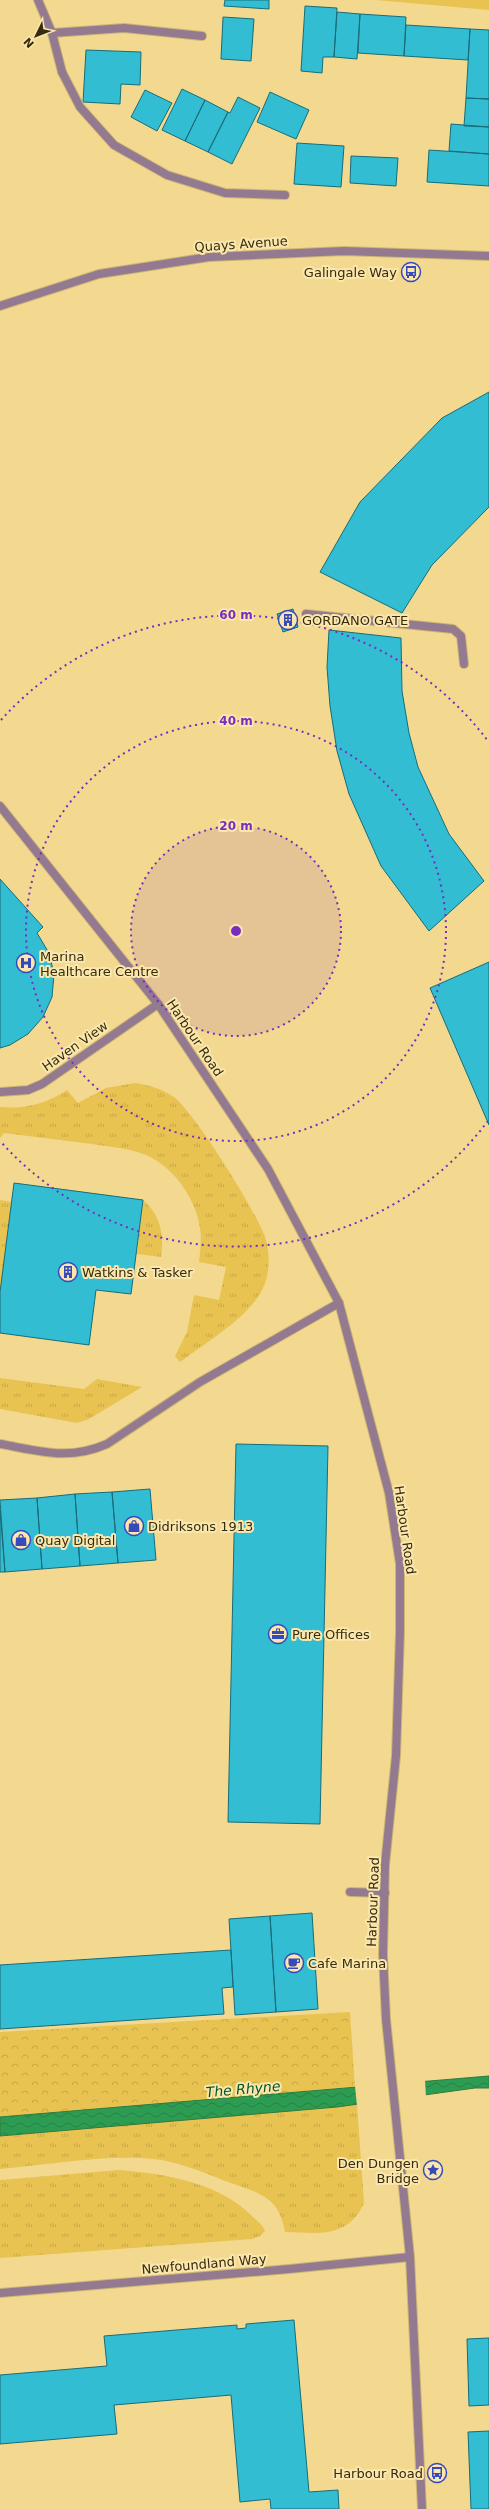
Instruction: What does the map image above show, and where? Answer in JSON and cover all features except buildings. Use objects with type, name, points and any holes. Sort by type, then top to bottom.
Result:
[{"type":"street","points":[[38,0],[52,32],[62,72],[80,107],[114,145],[167,175],[225,193],[285,194]]},
{"type":"street","points":[[52,32],[124,28],[202,36]]},
{"type":"street","name":"Quays Avenue","points":[[0,306],[98,274],[209,256],[344,251],[489,256]]},
{"type":"street","points":[[306,614],[453,629],[461,636],[464,664]]},
{"type":"street","name":"Harbour Road","points":[[0,806],[158,1004],[268,1169],[340,1303],[389,1493],[400,1564],[396,1756],[386,1865],[383,1955],[386,2019],[410,2256],[422,2509]]},
{"type":"street","name":"Haven View","points":[[0,1092],[28,1090],[42,1084],[158,1004]]},
{"type":"street","points":[[0,1444],[73,1454],[91,1450],[107,1444],[200,1382],[340,1303]]},
{"type":"street","points":[[350,1892],[385,1893]]},
{"type":"street","name":"Newfoundland Way","points":[[0,2293],[289,2269],[410,2256]]},
{"type":"green space","points":[[376,0],[489,0],[489,10]]},
{"type":"green space","points":[[135,1083],[150,1086],[174,1097],[196,1122],[225,1165],[261,1227],[266,1240],[269,1258],[267,1276],[257,1299],[226,1329],[180,1362],[175,1356],[187,1332],[194,1295],[219,1300],[226,1267],[199,1262],[201,1236],[198,1217],[189,1195],[182,1185],[166,1167],[156,1160],[133,1151],[92,1144],[4,1133],[0,1138],[0,1107],[27,1106],[43,1102],[67,1090],[78,1103],[106,1088]]},
{"type":"green space","points":[[0,1200],[12,1202],[0,1292]]},
{"type":"green space","points":[[143,1200],[154,1212],[160,1226],[162,1241],[161,1257],[137,1254]]},
{"type":"green space","points":[[0,1378],[84,1389],[97,1379],[142,1387],[89,1419],[77,1423],[0,1409]]},
{"type":"green space","points":[[350,2012],[355,2088],[0,2117],[0,2032]]},
{"type":"green space","points":[[357,2104],[364,2203],[350,2223],[331,2231],[320,2233],[285,2232],[278,2211],[267,2198],[251,2190],[188,2167],[161,2160],[122,2158],[81,2160],[0,2169],[0,2136]]},
{"type":"green space","points":[[119,2170],[173,2177],[208,2188],[224,2195],[239,2205],[263,2227],[265,2231],[260,2236],[252,2239],[0,2258],[0,2180]]},
{"type":"water","points":[[489,2076],[489,2088],[475,2088],[337,2107],[0,2136],[0,2117]]},
{"type":"pier","points":[[425,2080],[426,2097],[357,2106],[355,2086]]},
{"type":"place","name":"Galingale Way","points":[[411,272]]},
{"type":"place","name":"GORDANO GATE","points":[[288,620]]},
{"type":"place","name":"Marina Healthcare Centre","points":[[26,963]]},
{"type":"place","name":"Watkins & Tasker","points":[[68,1272]]},
{"type":"place","name":"Didriksons 1913","points":[[134,1526]]},
{"type":"place","name":"Quay Digital","points":[[21,1540]]},
{"type":"place","name":"Pure Offices","points":[[278,1634]]},
{"type":"place","name":"Cafe Marina","points":[[294,1963]]},
{"type":"place","name":"Den Dungen Bridge","points":[[433,2170]]},
{"type":"place","name":"Harbour Road","points":[[437,2473]]},
{"type":"water label","name":"The Rhyne","points":[[243,2089]]}]
